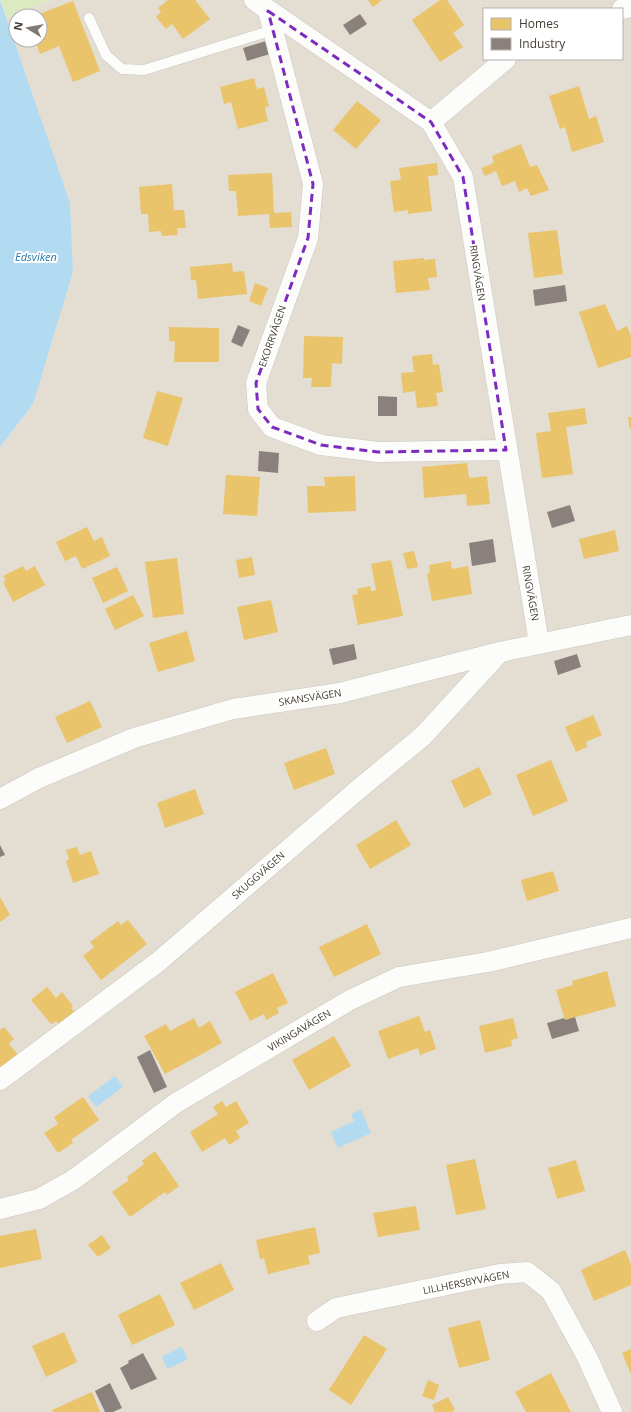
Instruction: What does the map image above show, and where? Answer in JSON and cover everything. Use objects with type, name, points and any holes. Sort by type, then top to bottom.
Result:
[{"type":"street","name":"EKORRVÄGEN","points":[[261,5],[273,30],[313,184],[308,238],[256,383],[258,409],[272,427],[321,445],[378,452],[506,450]]},
{"type":"street","name":"RINGVÄGEN","points":[[261,5],[431,122],[463,177],[506,450],[539,643]]},
{"type":"street","points":[[431,122],[505,60]]},
{"type":"street","name":"SKANSVÄGEN","points":[[0,799],[39,778],[134,738],[233,709],[340,693],[500,652],[631,625]]},
{"type":"street","name":"SKUGGVÄGEN","points":[[0,1080],[158,962],[360,788],[423,736],[500,652]]},
{"type":"street","name":"VIKINGAVÄGEN","points":[[0,1209],[39,1199],[73,1180],[176,1103],[350,1000],[399,977],[488,962],[631,928]]},
{"type":"street","name":"LILLHERSBYVÄGEN","points":[[317,1321],[336,1308],[500,1274],[527,1272],[551,1291],[587,1357],[612,1412]]},
{"type":"lane","points":[[90,18],[106,55],[122,69],[144,70],[273,30]]},
{"type":"highlighted area","points":[[268,11],[431,122],[463,177],[506,450],[378,452],[321,445],[272,427],[258,409],[256,383],[308,238],[313,184]]},
{"type":"shaded area","points":[[52,0],[631,0],[631,1412],[0,1412],[0,447],[33,404],[73,272],[70,203],[16,48],[48,48],[48,8],[32,8]]},
{"type":"green space","points":[[1,0],[51,0],[31,8],[8,8],[8,17],[6,18]]},
{"type":"water","name":"Edsviken","points":[[0,0],[8,23],[8,48],[17,48],[70,203],[73,272],[33,404],[0,447]]},
{"type":"water","points":[[115,1076],[123,1087],[96,1107],[88,1096]]},
{"type":"water","points":[[361,1110],[371,1133],[338,1148],[331,1132],[354,1121],[351,1114]]},
{"type":"water","points":[[181,1347],[188,1359],[168,1369],[162,1357]]},
{"type":"building: Homes","points":[[168,0],[195,0],[210,19],[183,39],[172,24],[166,29],[156,17],[161,12],[158,8]]},
{"type":"building: Homes","points":[[368,0],[382,0],[373,7]]},
{"type":"building: Homes","points":[[440,0],[447,0],[464,25],[453,33],[463,47],[440,62],[412,20]]},
{"type":"building: Homes","points":[[73,1],[100,71],[73,82],[59,46],[40,54],[38,48],[48,48],[48,11]]},
{"type":"building: Homes","points":[[254,78],[257,89],[264,87],[269,106],[265,108],[268,121],[238,129],[231,102],[224,104],[220,87]]},
{"type":"building: Homes","points":[[579,86],[589,119],[596,116],[604,142],[572,152],[565,127],[560,129],[549,96]]},
{"type":"building: Homes","points":[[357,101],[381,120],[356,149],[333,130]]},
{"type":"building: Homes","points":[[521,144],[530,167],[537,165],[549,190],[531,196],[527,188],[519,192],[515,181],[502,186],[496,171],[485,176],[481,168],[494,163],[492,156]]},
{"type":"building: Homes","points":[[437,163],[438,175],[428,176],[432,211],[408,214],[408,210],[394,212],[390,181],[401,180],[399,168]]},
{"type":"building: Homes","points":[[272,173],[274,213],[291,212],[292,227],[270,228],[269,214],[238,216],[236,191],[229,191],[228,175]]},
{"type":"building: Homes","points":[[172,184],[174,210],[184,210],[186,228],[177,228],[178,235],[162,236],[161,231],[149,232],[148,214],[141,214],[139,187]]},
{"type":"building: Homes","points":[[557,230],[563,274],[534,278],[528,233]]},
{"type":"building: Homes","points":[[424,258],[424,260],[435,259],[437,277],[428,278],[430,290],[396,293],[393,261]]},
{"type":"building: Homes","points":[[232,263],[233,272],[244,271],[247,294],[198,299],[196,280],[191,280],[190,267]]},
{"type":"building: Homes","points":[[255,283],[268,288],[261,306],[249,301]]},
{"type":"building: Homes","points":[[605,304],[617,331],[627,326],[631,336],[631,357],[598,368],[579,312]]},
{"type":"building: Homes","points":[[169,327],[219,328],[219,362],[174,362],[175,342],[169,341]]},
{"type":"building: Homes","points":[[304,336],[343,337],[342,364],[332,363],[331,387],[311,387],[312,378],[303,378]]},
{"type":"building: Homes","points":[[432,354],[433,365],[439,364],[443,392],[436,393],[438,406],[417,408],[415,391],[403,393],[401,373],[414,372],[412,356]]},
{"type":"building: Homes","points":[[157,391],[183,398],[168,446],[143,438]]},
{"type":"building: Homes","points":[[585,408],[587,424],[566,427],[573,474],[542,478],[536,433],[551,431],[548,413]]},
{"type":"building: Homes","points":[[628,417],[631,417],[631,429],[630,429]]},
{"type":"building: Homes","points":[[467,463],[469,478],[487,476],[490,504],[467,506],[466,494],[424,498],[422,467]]},
{"type":"building: Homes","points":[[226,475],[260,477],[257,516],[223,514]]},
{"type":"building: Homes","points":[[355,476],[356,511],[308,513],[307,486],[325,486],[324,477]]},
{"type":"building: Homes","points":[[87,527],[94,541],[102,537],[110,556],[82,569],[76,556],[65,561],[56,542]]},
{"type":"building: Homes","points":[[615,530],[619,551],[584,559],[579,539]]},
{"type":"building: Homes","points":[[414,551],[418,567],[407,569],[403,553]]},
{"type":"building: Homes","points":[[252,557],[255,575],[239,578],[236,560]]},
{"type":"building: Homes","points":[[177,558],[184,614],[153,618],[145,562]]},
{"type":"building: Homes","points":[[391,560],[403,616],[358,625],[352,595],[358,594],[357,589],[370,586],[371,591],[376,590],[371,564]]},
{"type":"building: Homes","points":[[451,561],[452,569],[468,566],[472,594],[432,601],[427,574],[430,573],[429,565]]},
{"type":"building: Homes","points":[[23,566],[26,571],[35,566],[45,585],[13,602],[3,582],[6,580],[3,576]]},
{"type":"building: Homes","points":[[117,567],[128,591],[103,603],[92,578]]},
{"type":"building: Homes","points":[[133,595],[144,616],[115,630],[105,609]]},
{"type":"building: Homes","points":[[271,600],[278,632],[244,640],[237,607]]},
{"type":"building: Homes","points":[[187,631],[195,661],[158,672],[149,643]]},
{"type":"building: Homes","points":[[90,701],[102,727],[67,743],[55,717]]},
{"type":"building: Homes","points":[[593,715],[602,735],[586,742],[587,747],[576,752],[565,727]]},
{"type":"building: Homes","points":[[326,748],[335,774],[294,790],[284,763]]},
{"type":"building: Homes","points":[[551,760],[568,801],[533,816],[516,775]]},
{"type":"building: Homes","points":[[479,767],[492,794],[464,808],[451,781]]},
{"type":"building: Homes","points":[[195,789],[204,814],[165,828],[157,803]]},
{"type":"building: Homes","points":[[396,820],[411,845],[370,869],[356,845]]},
{"type":"building: Homes","points":[[77,847],[80,855],[91,851],[99,874],[73,883],[66,861],[69,859],[66,850]]},
{"type":"building: Homes","points":[[553,871],[559,891],[527,901],[521,880]]},
{"type":"building: Homes","points":[[0,897],[10,915],[0,922]]},
{"type":"building: Homes","points":[[128,920],[147,944],[101,980],[83,956],[94,947],[90,942],[118,921],[121,925]]},
{"type":"building: Homes","points":[[367,924],[381,954],[334,977],[319,947]]},
{"type":"building: Homes","points":[[607,971],[616,1006],[565,1020],[556,990],[573,985],[572,981]]},
{"type":"building: Homes","points":[[273,973],[288,1003],[277,1008],[279,1013],[266,1020],[264,1014],[250,1021],[235,992]]},
{"type":"building: Homes","points":[[47,987],[56,998],[62,992],[73,1006],[71,1008],[78,1016],[62,1028],[56,1021],[51,1024],[31,1000]]},
{"type":"building: Homes","points":[[419,1016],[425,1032],[430,1030],[436,1049],[420,1055],[418,1048],[388,1059],[378,1031]]},
{"type":"building: Homes","points":[[194,1018],[199,1028],[210,1021],[222,1043],[165,1074],[144,1036],[166,1024],[170,1031]]},
{"type":"building: Homes","points":[[513,1018],[518,1038],[511,1040],[512,1046],[485,1053],[479,1026]]},
{"type":"building: Homes","points":[[4,1027],[14,1039],[9,1044],[22,1060],[6,1073],[0,1066],[0,1030]]},
{"type":"building: Homes","points":[[334,1036],[351,1066],[309,1090],[292,1060]]},
{"type":"building: Homes","points":[[83,1097],[99,1120],[71,1140],[73,1143],[58,1153],[44,1133],[58,1124],[54,1117]]},
{"type":"building: Homes","points":[[222,1101],[226,1107],[236,1101],[249,1123],[236,1131],[240,1138],[229,1145],[225,1138],[202,1152],[190,1132],[218,1114],[213,1107]]},
{"type":"building: Homes","points":[[155,1151],[179,1186],[167,1195],[165,1192],[130,1217],[112,1192],[129,1180],[127,1177],[144,1164],[142,1161]]},
{"type":"building: Homes","points":[[475,1159],[486,1209],[456,1215],[446,1165]]},
{"type":"building: Homes","points":[[576,1160],[585,1191],[557,1199],[548,1168]]},
{"type":"building: Homes","points":[[416,1206],[420,1230],[378,1237],[373,1213]]},
{"type":"building: Homes","points":[[315,1227],[320,1253],[308,1256],[310,1264],[268,1274],[264,1258],[260,1259],[256,1240]]},
{"type":"building: Homes","points":[[36,1229],[42,1259],[0,1268],[0,1236]]},
{"type":"building: Homes","points":[[102,1235],[111,1248],[98,1257],[88,1245]]},
{"type":"building: Homes","points":[[625,1250],[631,1264],[631,1285],[594,1301],[581,1270]]},
{"type":"building: Homes","points":[[221,1263],[234,1290],[194,1310],[180,1283]]},
{"type":"building: Homes","points":[[160,1294],[175,1325],[132,1345],[118,1315]]},
{"type":"building: Homes","points":[[480,1320],[490,1360],[459,1368],[448,1328]]},
{"type":"building: Homes","points":[[64,1332],[77,1362],[46,1377],[32,1346]]},
{"type":"building: Homes","points":[[364,1335],[387,1349],[351,1405],[329,1390]]},
{"type":"building: Homes","points":[[631,1349],[631,1374],[622,1353]]},
{"type":"building: Homes","points":[[551,1373],[571,1412],[526,1412],[515,1392]]},
{"type":"building: Homes","points":[[428,1380],[439,1385],[434,1400],[422,1396]]},
{"type":"building: Homes","points":[[92,1392],[100,1412],[53,1412],[52,1410]]},
{"type":"building: Homes","points":[[448,1397],[455,1410],[451,1412],[435,1412],[432,1405]]},
{"type":"building: Industry","points":[[360,14],[367,24],[350,35],[343,25]]},
{"type":"building: Industry","points":[[266,41],[270,54],[247,61],[243,48]]},
{"type":"building: Industry","points":[[565,285],[567,301],[535,306],[533,290]]},
{"type":"building: Industry","points":[[238,325],[250,330],[242,347],[231,342]]},
{"type":"building: Industry","points":[[378,396],[397,397],[397,416],[378,416]]},
{"type":"building: Industry","points":[[259,451],[279,453],[278,473],[258,471]]},
{"type":"building: Industry","points":[[570,505],[575,521],[552,528],[547,512]]},
{"type":"building: Industry","points":[[493,539],[496,562],[472,566],[469,543]]},
{"type":"building: Industry","points":[[354,644],[357,659],[333,665],[329,649]]},
{"type":"building: Industry","points":[[577,654],[581,667],[558,675],[554,661]]},
{"type":"building: Industry","points":[[0,845],[5,855],[0,857]]},
{"type":"building: Industry","points":[[575,1017],[579,1031],[552,1039],[547,1023],[564,1018],[565,1020]]},
{"type":"building: Industry","points":[[150,1050],[167,1087],[154,1093],[137,1057]]},
{"type":"building: Industry","points":[[143,1353],[157,1379],[131,1390],[120,1368],[129,1363],[128,1361]]},
{"type":"building: Industry","points":[[110,1383],[122,1408],[113,1412],[105,1412],[95,1391]]}]
